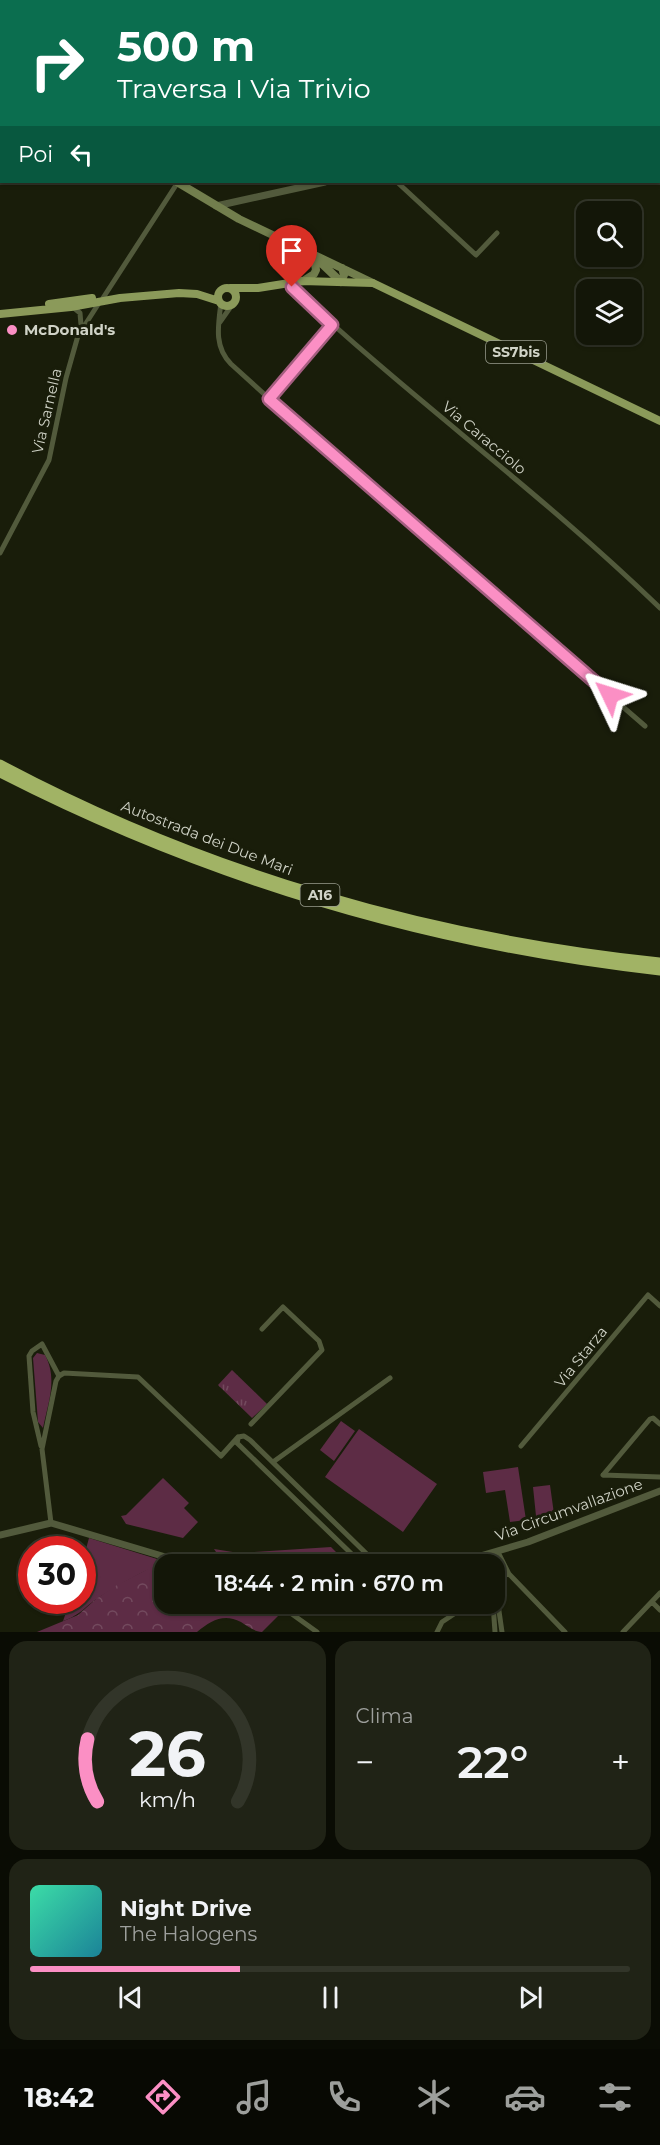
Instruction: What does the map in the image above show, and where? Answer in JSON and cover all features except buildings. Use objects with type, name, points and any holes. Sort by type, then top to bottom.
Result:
[{"type":"highway","name":"Autostrada dei Due Mari","points":[[0,764],[150,835],[303,890],[364,908],[459,931],[565,951],[660,962]]},
{"type":"highway","name":"Autostrada dei Due Mari","points":[[0,773],[147,842],[300,898],[404,927],[489,945],[660,971]]},
{"type":"main road","points":[[179,183],[239,219],[373,283]]},
{"type":"main road","points":[[302,281],[309,278],[316,270],[312,254]]},
{"type":"main road","points":[[312,254],[341,282],[344,275],[342,268]]},
{"type":"main road","name":"SS7bis","points":[[0,309],[179,293],[197,294],[302,281],[373,283],[660,421]]},
{"type":"main road","name":"SS7bis","points":[[197,294],[226,306],[258,288]]},
{"type":"main road","points":[[220,302],[219,292],[227,289],[236,294],[233,304]]},
{"type":"main road","name":"SS7bis","points":[[0,314],[71,307],[101,300]]},
{"type":"main road","name":"SS7bis","points":[[57,303],[84,305]]},
{"type":"street","name":"Via Sarnella","points":[[0,554],[50,460],[66,378],[79,335],[90,314],[176,183]]},
{"type":"street","points":[[216,206],[320,183]]},
{"type":"street","points":[[398,183],[476,255],[497,233]]},
{"type":"street","name":"Via Caracciolo","points":[[292,287],[332,325],[573,527],[660,608]]},
{"type":"street","points":[[220,302],[219,345],[225,357],[269,399],[645,726]]},
{"type":"street","points":[[219,323],[233,304]]},
{"type":"street","points":[[84,305],[88,307],[90,314]]},
{"type":"street","points":[[71,307],[78,310],[81,316],[79,335]]},
{"type":"street","points":[[269,399],[332,325]]},
{"type":"street","name":"Via Starza","points":[[522,1446],[648,1295],[660,1306]]},
{"type":"street","points":[[251,1424],[322,1350],[319,1341],[283,1307],[262,1329]]},
{"type":"street","points":[[51,1523],[42,1449],[33,1412],[29,1356],[32,1351],[42,1344],[58,1376]]},
{"type":"street","points":[[42,1449],[58,1376],[64,1373],[138,1377],[221,1456],[238,1437],[244,1436],[250,1440],[367,1554]]},
{"type":"street","points":[[273,1462],[390,1378]]},
{"type":"street","points":[[660,1424],[653,1418],[650,1419],[603,1475],[660,1477]]},
{"type":"street","points":[[238,1437],[237,1443],[352,1554]]},
{"type":"street","name":"Via Circumvallazione","points":[[490,1554],[660,1491]]},
{"type":"street","points":[[0,1534],[51,1523],[155,1554]]},
{"type":"street","points":[[498,1552],[509,1574],[565,1632]]},
{"type":"street","points":[[623,1632],[660,1593]]},
{"type":"street","points":[[652,1602],[660,1610]]},
{"type":"street","points":[[292,1614],[317,1632]]},
{"type":"street","points":[[437,1632],[442,1622],[454,1614]]},
{"type":"street","points":[[494,1614],[495,1632]]},
{"type":"street","points":[[499,1614],[502,1632]]},
{"type":"green space","points":[[37,1353],[45,1355],[51,1373],[51,1391],[43,1428],[38,1422],[33,1358]]},
{"type":"green space","points":[[232,1370],[267,1404],[252,1418],[218,1385]]},
{"type":"green space","points":[[341,1421],[355,1431],[334,1461],[320,1450]]},
{"type":"green space","points":[[359,1429],[437,1484],[403,1532],[325,1477]]},
{"type":"green space","points":[[518,1467],[526,1520],[510,1522],[505,1490],[486,1493],[483,1472]]},
{"type":"green space","points":[[163,1478],[189,1503],[184,1508],[198,1522],[183,1538],[126,1524],[121,1516],[126,1515]]},
{"type":"green space","points":[[550,1485],[554,1514],[536,1516],[533,1487]]},
{"type":"green space","points":[[96,1540],[154,1558],[154,1568],[96,1600]]},
{"type":"green space","points":[[331,1547],[338,1554],[217,1554],[214,1549],[239,1553]]},
{"type":"green space","points":[[154,1566],[154,1614],[280,1614],[262,1632],[235,1619],[223,1618],[217,1619],[197,1632],[37,1632],[79,1614],[96,1614],[96,1599]]},
{"type":"green space","points":[[65,1614],[77,1614],[74,1616],[63,1621]]},
{"type":"place","name":"McDonald's","points":[[12,330]]},
{"type":"route","points":[[292,287],[332,325],[269,399],[610,695]]}]
